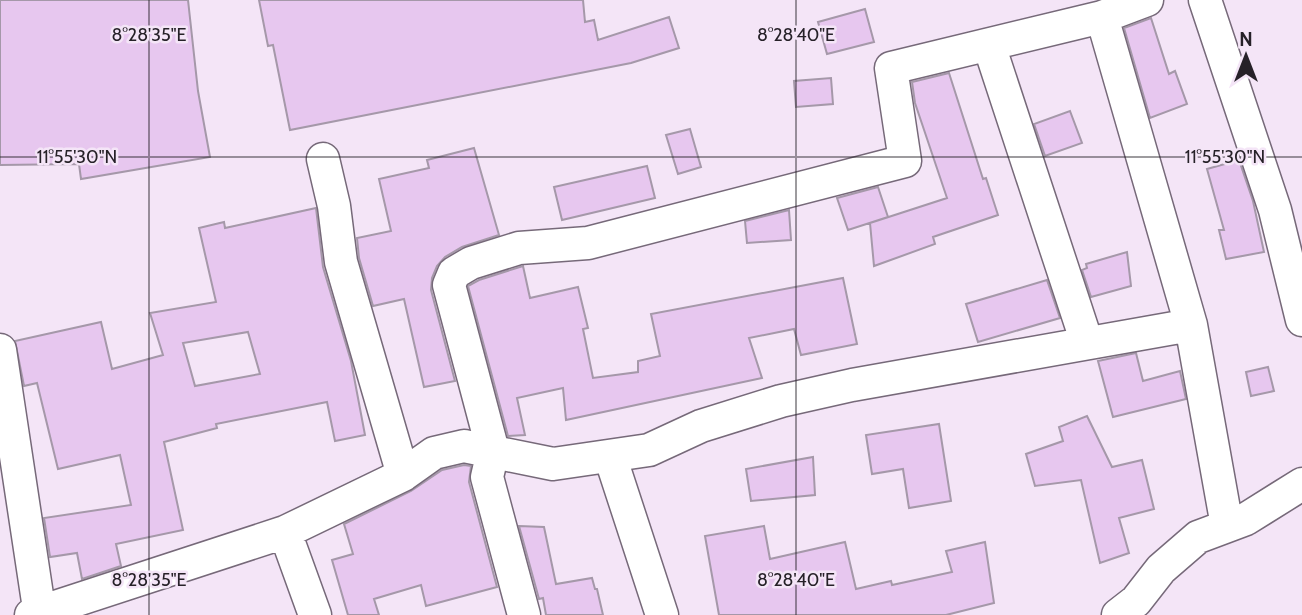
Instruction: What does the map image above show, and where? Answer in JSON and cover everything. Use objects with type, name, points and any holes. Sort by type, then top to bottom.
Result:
[{"type":"street","points":[[517,613],[487,477],[493,451],[449,285],[454,274],[471,263],[519,248],[588,243],[905,161],[891,68],[1102,18],[1147,0]]},
{"type":"street","points":[[1205,0],[1275,210],[1302,320]]},
{"type":"street","points":[[1102,18],[1191,325],[1227,526]]},
{"type":"street","points":[[989,45],[1087,342]]},
{"type":"street","points":[[323,159],[334,206],[341,262],[403,475]]},
{"type":"street","points":[[0,350],[14,544],[37,614],[285,532],[403,475],[434,453],[464,446],[553,464],[649,450],[701,426],[780,401],[852,385],[1191,325]]},
{"type":"street","points":[[610,456],[662,615]]},
{"type":"street","points":[[1132,610],[1161,569],[1198,537],[1247,519],[1302,484]]},
{"type":"street","points":[[285,532],[315,615]]},
{"type":"building","points":[[0,0],[188,0],[198,91],[210,157],[81,179],[79,164],[0,165]]},
{"type":"building","points":[[259,0],[583,0],[585,22],[594,20],[598,40],[669,17],[679,48],[631,63],[290,130],[273,45],[268,46]]},
{"type":"building","points":[[865,9],[874,42],[827,54],[818,22]]},
{"type":"building","points":[[1151,18],[1169,74],[1175,71],[1187,104],[1150,118],[1124,28]]},
{"type":"building","points":[[949,73],[983,179],[986,178],[998,215],[933,237],[935,244],[874,266],[870,223],[947,198],[915,103],[912,82]]},
{"type":"building","points":[[831,78],[833,104],[796,107],[794,81]]},
{"type":"building","points":[[1070,111],[1082,143],[1045,156],[1034,124]]},
{"type":"building","points":[[690,129],[701,167],[678,174],[666,135]]},
{"type":"building","points":[[474,148],[499,235],[462,247],[445,257],[437,266],[431,290],[455,381],[424,387],[404,299],[373,306],[359,258],[357,238],[391,231],[379,179],[429,168],[427,160]]},
{"type":"building","points":[[1239,160],[1253,201],[1264,252],[1226,259],[1219,230],[1224,230],[1207,169]]},
{"type":"building","points":[[647,166],[655,198],[562,220],[554,187]]},
{"type":"building","points":[[878,187],[888,217],[848,230],[837,198]]},
{"type":"building","points":[[316,208],[323,267],[351,361],[365,435],[335,441],[327,402],[216,424],[217,428],[164,442],[183,530],[116,544],[121,566],[82,579],[77,553],[50,557],[44,518],[131,505],[120,455],[58,469],[37,383],[24,386],[15,341],[101,322],[112,369],[163,355],[150,313],[216,302],[199,228],[224,222],[225,228]],"holes":[[[248,332],[260,374],[195,386],[183,343]]]},
{"type":"building","points":[[789,210],[791,240],[747,243],[745,221]]},
{"type":"building","points":[[1127,252],[1131,286],[1091,297],[1082,270],[1087,268],[1086,264]]},
{"type":"building","points":[[523,266],[530,298],[578,287],[588,328],[583,329],[593,378],[638,372],[638,361],[660,356],[651,314],[843,278],[857,344],[801,355],[794,329],[749,338],[762,378],[566,420],[563,388],[517,398],[525,435],[508,436],[468,286]]},
{"type":"building","points":[[1047,280],[1060,318],[978,342],[966,304]]},
{"type":"building","points":[[1136,353],[1143,381],[1180,371],[1186,399],[1113,417],[1098,361]]},
{"type":"building","points":[[1268,367],[1274,391],[1251,396],[1246,372]]},
{"type":"building","points":[[1087,416],[1112,467],[1142,460],[1154,509],[1119,518],[1129,553],[1100,563],[1081,480],[1035,486],[1026,454],[1063,441],[1059,427]]},
{"type":"building","points":[[939,424],[951,501],[909,508],[903,469],[872,474],[866,435]]},
{"type":"building","points":[[813,457],[815,495],[751,501],[746,469]]},
{"type":"building","points":[[471,466],[469,482],[497,587],[426,606],[421,585],[374,599],[379,615],[348,615],[332,560],[353,554],[344,524],[411,491],[442,470]]},
{"type":"building","points":[[519,526],[544,527],[556,584],[592,578],[603,615],[546,615]]},
{"type":"building","points":[[764,526],[770,559],[845,542],[856,589],[891,581],[892,585],[952,572],[946,551],[985,542],[994,603],[946,615],[719,615],[705,536]]}]
